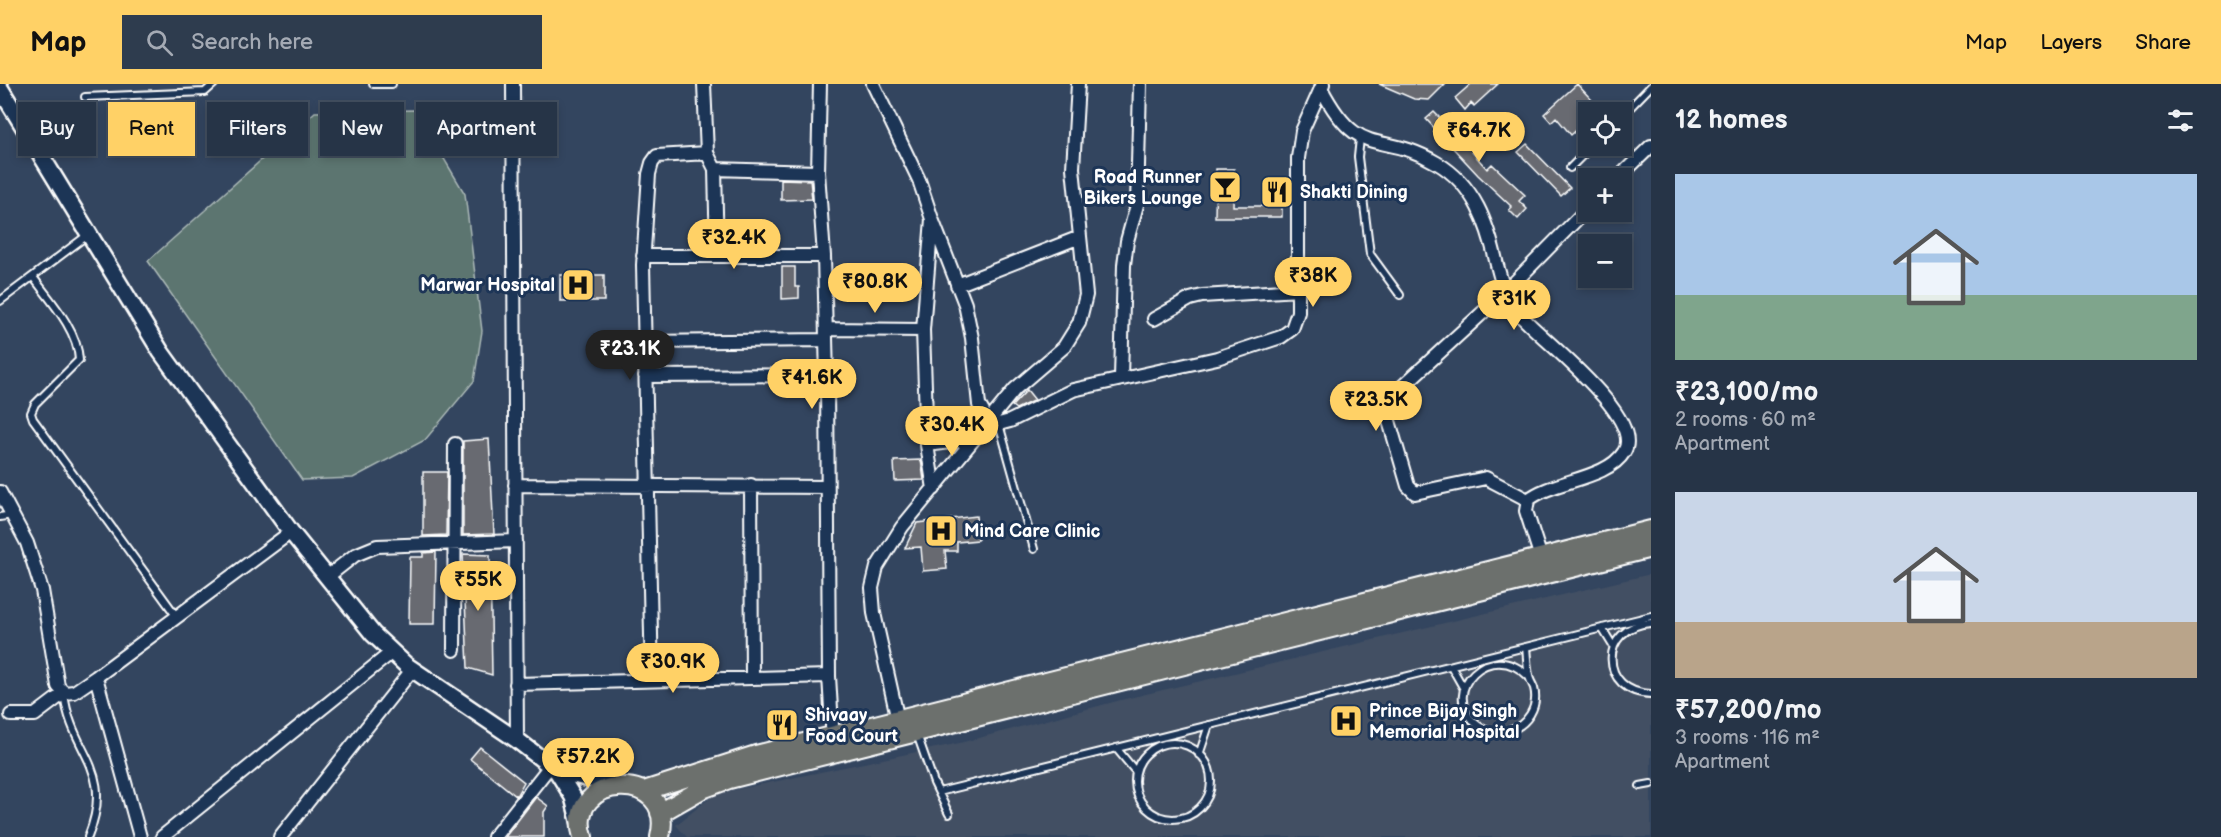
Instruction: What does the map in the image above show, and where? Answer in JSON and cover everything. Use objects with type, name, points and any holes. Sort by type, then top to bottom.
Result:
[{"type":"main road","points":[[1544,566],[1651,530]]},
{"type":"main road","points":[[644,792],[715,767],[907,726],[1544,566],[1651,548]]},
{"type":"main road","points":[[581,833],[584,810],[591,799],[602,790],[615,786],[634,787],[644,792],[654,801],[662,829],[702,789],[833,743]]},
{"type":"street","points":[[513,84],[517,740]]},
{"type":"street","points":[[704,84],[707,153],[715,169],[717,255]]},
{"type":"street","points":[[820,84],[818,172],[824,256],[829,676],[833,743]]},
{"type":"street","points":[[873,84],[919,180],[965,304],[972,338],[979,405],[994,423]]},
{"type":"street","points":[[994,423],[1015,388],[1064,347],[1079,322],[1086,295],[1073,168],[1078,84]]},
{"type":"street","points":[[1121,378],[1124,265],[1127,240],[1137,205],[1140,84]]},
{"type":"street","points":[[1322,86],[1334,115],[1360,138],[1416,152],[1438,163],[1465,186],[1479,208],[1489,231],[1504,293],[1517,313],[1614,408],[1627,432],[1626,451],[1609,465],[1573,482],[1535,494],[1528,500],[1526,511],[1544,566]]},
{"type":"street","points":[[907,726],[874,613],[872,588],[877,567],[902,527],[974,440],[994,423],[1073,390],[1217,358],[1281,337],[1292,329],[1298,290],[1298,158],[1302,131],[1322,86]]},
{"type":"street","points":[[0,88],[161,352],[291,532],[373,634],[392,652],[412,670],[517,740],[553,769],[573,797],[581,833]]},
{"type":"street","points":[[1628,168],[1650,147]]},
{"type":"street","points":[[652,680],[650,484],[643,256],[651,163],[657,156],[707,153]]},
{"type":"street","points":[[715,169],[818,172]]},
{"type":"street","points":[[1528,500],[1486,478],[1415,493],[1408,486],[1387,414],[1391,397],[1504,293],[1578,218]]},
{"type":"street","points":[[932,219],[923,330],[927,445],[934,489]]},
{"type":"street","points":[[957,285],[1080,237]]},
{"type":"street","points":[[643,256],[824,256]]},
{"type":"street","points":[[1154,319],[1190,299],[1202,296],[1298,290]]},
{"type":"street","points":[[644,342],[923,330]]},
{"type":"street","points":[[645,376],[827,375]]},
{"type":"street","points":[[927,445],[974,440]]},
{"type":"street","points":[[454,650],[455,444]]},
{"type":"street","points":[[515,485],[650,484],[827,487]]},
{"type":"street","points":[[751,485],[752,677]]},
{"type":"street","points":[[0,492],[6,516],[27,543],[42,590],[58,686],[63,693]]},
{"type":"street","points":[[11,716],[35,716],[63,693],[74,692],[291,532]]},
{"type":"street","points":[[327,577],[355,555],[376,546],[516,541]]},
{"type":"street","points":[[162,837],[392,652]]},
{"type":"street","points":[[280,837],[412,670]]},
{"type":"street","points":[[516,684],[829,676]]},
{"type":"street","points":[[96,677],[140,837]]},
{"type":"street","points":[[553,769],[615,786]]},
{"type":"street","points":[[494,837],[553,769]]},
{"type":"lane","points":[[85,97],[205,92],[214,84]]},
{"type":"lane","points":[[373,84],[392,84]]},
{"type":"lane","points":[[1632,106],[1651,86]]},
{"type":"lane","points":[[1360,138],[1358,157],[1370,254],[1400,295]]},
{"type":"lane","points":[[1569,168],[1582,156]]},
{"type":"lane","points":[[0,301],[89,234]]},
{"type":"lane","points":[[33,277],[64,320],[79,347],[79,360],[34,404],[31,413],[33,419],[177,616]]},
{"type":"lane","points":[[994,423],[1034,549]]},
{"type":"lane","points":[[939,792],[1651,616]]},
{"type":"lane","points":[[1651,623],[1628,628],[1614,646],[1611,657],[1618,680],[1638,693],[1651,694]]},
{"type":"lane","points":[[1602,628],[1614,646]]},
{"type":"lane","points":[[1450,666],[1464,689],[1466,712],[1473,722],[1482,729],[1505,732],[1516,728],[1532,711],[1534,688],[1529,677],[1526,647]]},
{"type":"lane","points":[[1464,689],[1469,678],[1487,663],[1510,663],[1529,677]]},
{"type":"lane","points":[[63,693],[66,713],[94,768],[98,789],[96,818],[88,837]]},
{"type":"lane","points":[[1199,755],[1209,725]]},
{"type":"lane","points":[[907,726],[949,814]]},
{"type":"lane","points":[[1165,744],[1178,744],[1199,755],[1207,766],[1210,779],[1209,791],[1204,803],[1185,817],[1173,819],[1150,812],[1136,792],[1136,772],[1144,757],[1165,744]]},
{"type":"lane","points":[[1116,748],[1136,772]]},
{"type":"lane","points":[[1640,786],[1651,783]]},
{"type":"shaded area","name":"Prince Bijay Singh Memorial Hospital","points":[[1651,574],[1651,837],[687,837],[676,825],[715,794],[960,743],[1121,700]]},
{"type":"green space","points":[[404,110],[416,112],[416,156],[442,156],[465,194],[482,331],[474,381],[425,440],[353,478],[302,480],[148,261],[266,156],[308,156],[308,118],[315,112],[320,112],[320,156],[404,156]]},
{"type":"building","points":[[1379,84],[1445,84],[1429,100],[1414,99]]},
{"type":"building","points":[[1471,84],[1498,84],[1474,106],[1471,103],[1465,110],[1455,98]]},
{"type":"building","points":[[1577,84],[1594,102],[1578,102],[1578,129],[1571,135],[1556,117],[1551,122],[1544,114]]},
{"type":"building","points":[[1434,112],[1442,120],[1447,116],[1477,147],[1472,152],[1487,169],[1492,164],[1525,195],[1519,201],[1527,209],[1518,219],[1509,210],[1512,207],[1478,175],[1426,119]]},
{"type":"building","points":[[1527,144],[1570,188],[1561,196],[1518,152]]},
{"type":"building","name":"Road Runner Bikers Lounge","points":[[1216,169],[1234,169],[1233,206],[1282,206],[1282,217],[1215,217]]},
{"type":"building","points":[[781,179],[810,180],[812,199],[781,200]]},
{"type":"building","points":[[782,267],[795,267],[795,287],[799,287],[799,298],[782,299]]},
{"type":"building","points":[[560,275],[604,275],[604,301],[560,301]]},
{"type":"building","points":[[1027,390],[1035,400],[1016,409],[1012,406]]},
{"type":"building","points":[[489,439],[494,534],[463,535],[463,441]]},
{"type":"building","points":[[921,460],[924,480],[895,481],[894,461]]},
{"type":"building","points":[[423,472],[447,472],[446,535],[423,536]]},
{"type":"building","points":[[976,516],[978,540],[957,542],[957,551],[945,551],[947,569],[923,571],[921,547],[905,548],[917,523]]},
{"type":"building","points":[[436,552],[435,624],[409,624],[410,557],[423,557],[423,553]]},
{"type":"building","points":[[463,554],[490,555],[492,675],[468,668]]},
{"type":"building","points":[[480,747],[524,782],[516,796],[470,759]]},
{"type":"building","points":[[536,797],[548,806],[544,812],[544,837],[505,837]]},
{"type":"place","name":"Road Runner Bikers Lounge","points":[[1225,187]]},
{"type":"place","name":"Shakti Dining","points":[[1277,192]]},
{"type":"place","name":"Marwar Hospital","points":[[578,285]]},
{"type":"place","name":"Mind Care Clinic","points":[[941,531]]},
{"type":"place","name":"Prince Bijay Singh Memorial Hospital","points":[[1346,721]]},
{"type":"place","name":"Shivaay Food Court","points":[[782,725]]}]
